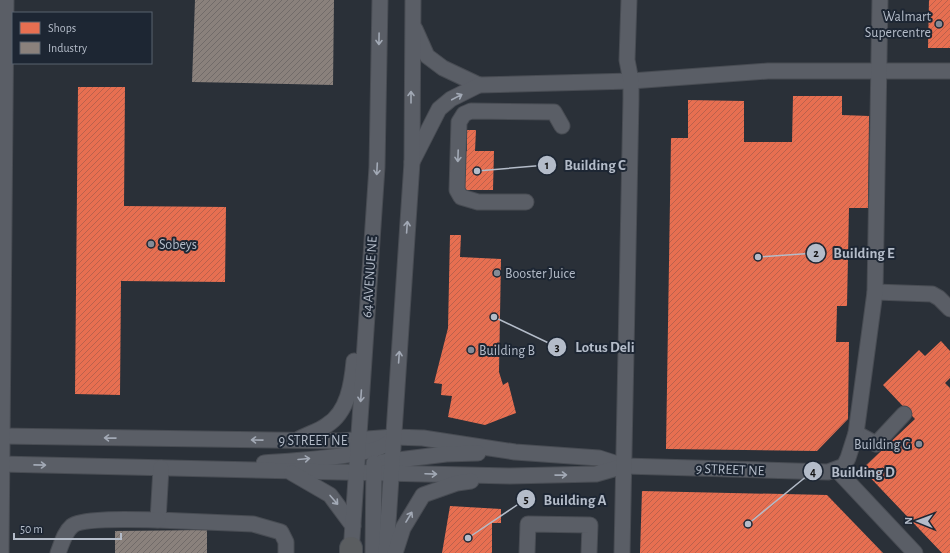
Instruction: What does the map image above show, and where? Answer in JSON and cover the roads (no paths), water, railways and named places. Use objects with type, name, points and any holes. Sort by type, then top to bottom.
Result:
[{"type":"street","points":[[1,553],[0,436],[6,0]]},
{"type":"street","name":"64 AVENUE NE","points":[[373,553],[367,456],[373,220],[377,167],[380,0]]},
{"type":"street","points":[[386,553],[412,162],[413,0]]},
{"type":"street","points":[[622,553],[631,81],[627,60],[629,0]]},
{"type":"street","points":[[880,0],[875,292],[856,433],[844,466],[837,470],[915,553]]},
{"type":"street","points":[[413,22],[427,56],[443,68],[479,85]]},
{"type":"street","points":[[412,162],[439,109],[451,99],[479,85],[631,81],[768,71],[880,69],[950,71]]},
{"type":"street","points":[[526,202],[478,202],[461,197],[457,190],[459,122],[464,114],[471,111],[554,112],[562,126]]},
{"type":"street","points":[[296,440],[334,420],[341,410],[348,393],[353,376],[361,250],[373,220]]},
{"type":"street","points":[[875,292],[932,294],[939,298],[950,309]]},
{"type":"street","points":[[856,433],[876,444],[904,414]]},
{"type":"street","name":"9 STREET NE","points":[[0,436],[296,440],[367,456],[392,466],[510,476],[596,474],[624,466]]},
{"type":"street","name":"9 STREET NE","points":[[0,464],[290,472],[356,472],[367,456],[394,438],[437,440],[515,452],[598,458],[624,466],[828,472],[837,470]]},
{"type":"street","points":[[392,466],[446,454],[515,452]]},
{"type":"street","points":[[196,469],[339,456],[367,456]]},
{"type":"street","points":[[158,520],[161,468]]},
{"type":"street","points":[[290,472],[330,495],[353,526]]},
{"type":"street","points":[[351,551],[356,472]]},
{"type":"street","points":[[395,553],[402,528],[423,495],[457,483],[510,476]]},
{"type":"street","points":[[58,553],[64,535],[73,525],[86,521],[158,520],[253,524],[281,532],[286,542],[286,553]]},
{"type":"street","points":[[527,553],[528,524],[590,525],[589,553]]},
{"type":"place","name":"Walmart Supercentre","points":[[939,24]]},
{"type":"place","name":"Building C","points":[[477,171]]},
{"type":"place","name":"Sobeys","points":[[151,244]]},
{"type":"place","name":"Building E","points":[[758,257]]},
{"type":"place","name":"Booster Juice","points":[[497,273]]},
{"type":"place","name":"Lotus Deli","points":[[494,317]]},
{"type":"place","name":"Building B","points":[[471,350]]},
{"type":"place","name":"Building G","points":[[919,444]]},
{"type":"place","name":"Building D","points":[[748,524]]},
{"type":"place","name":"Building A","points":[[468,538]]}]
